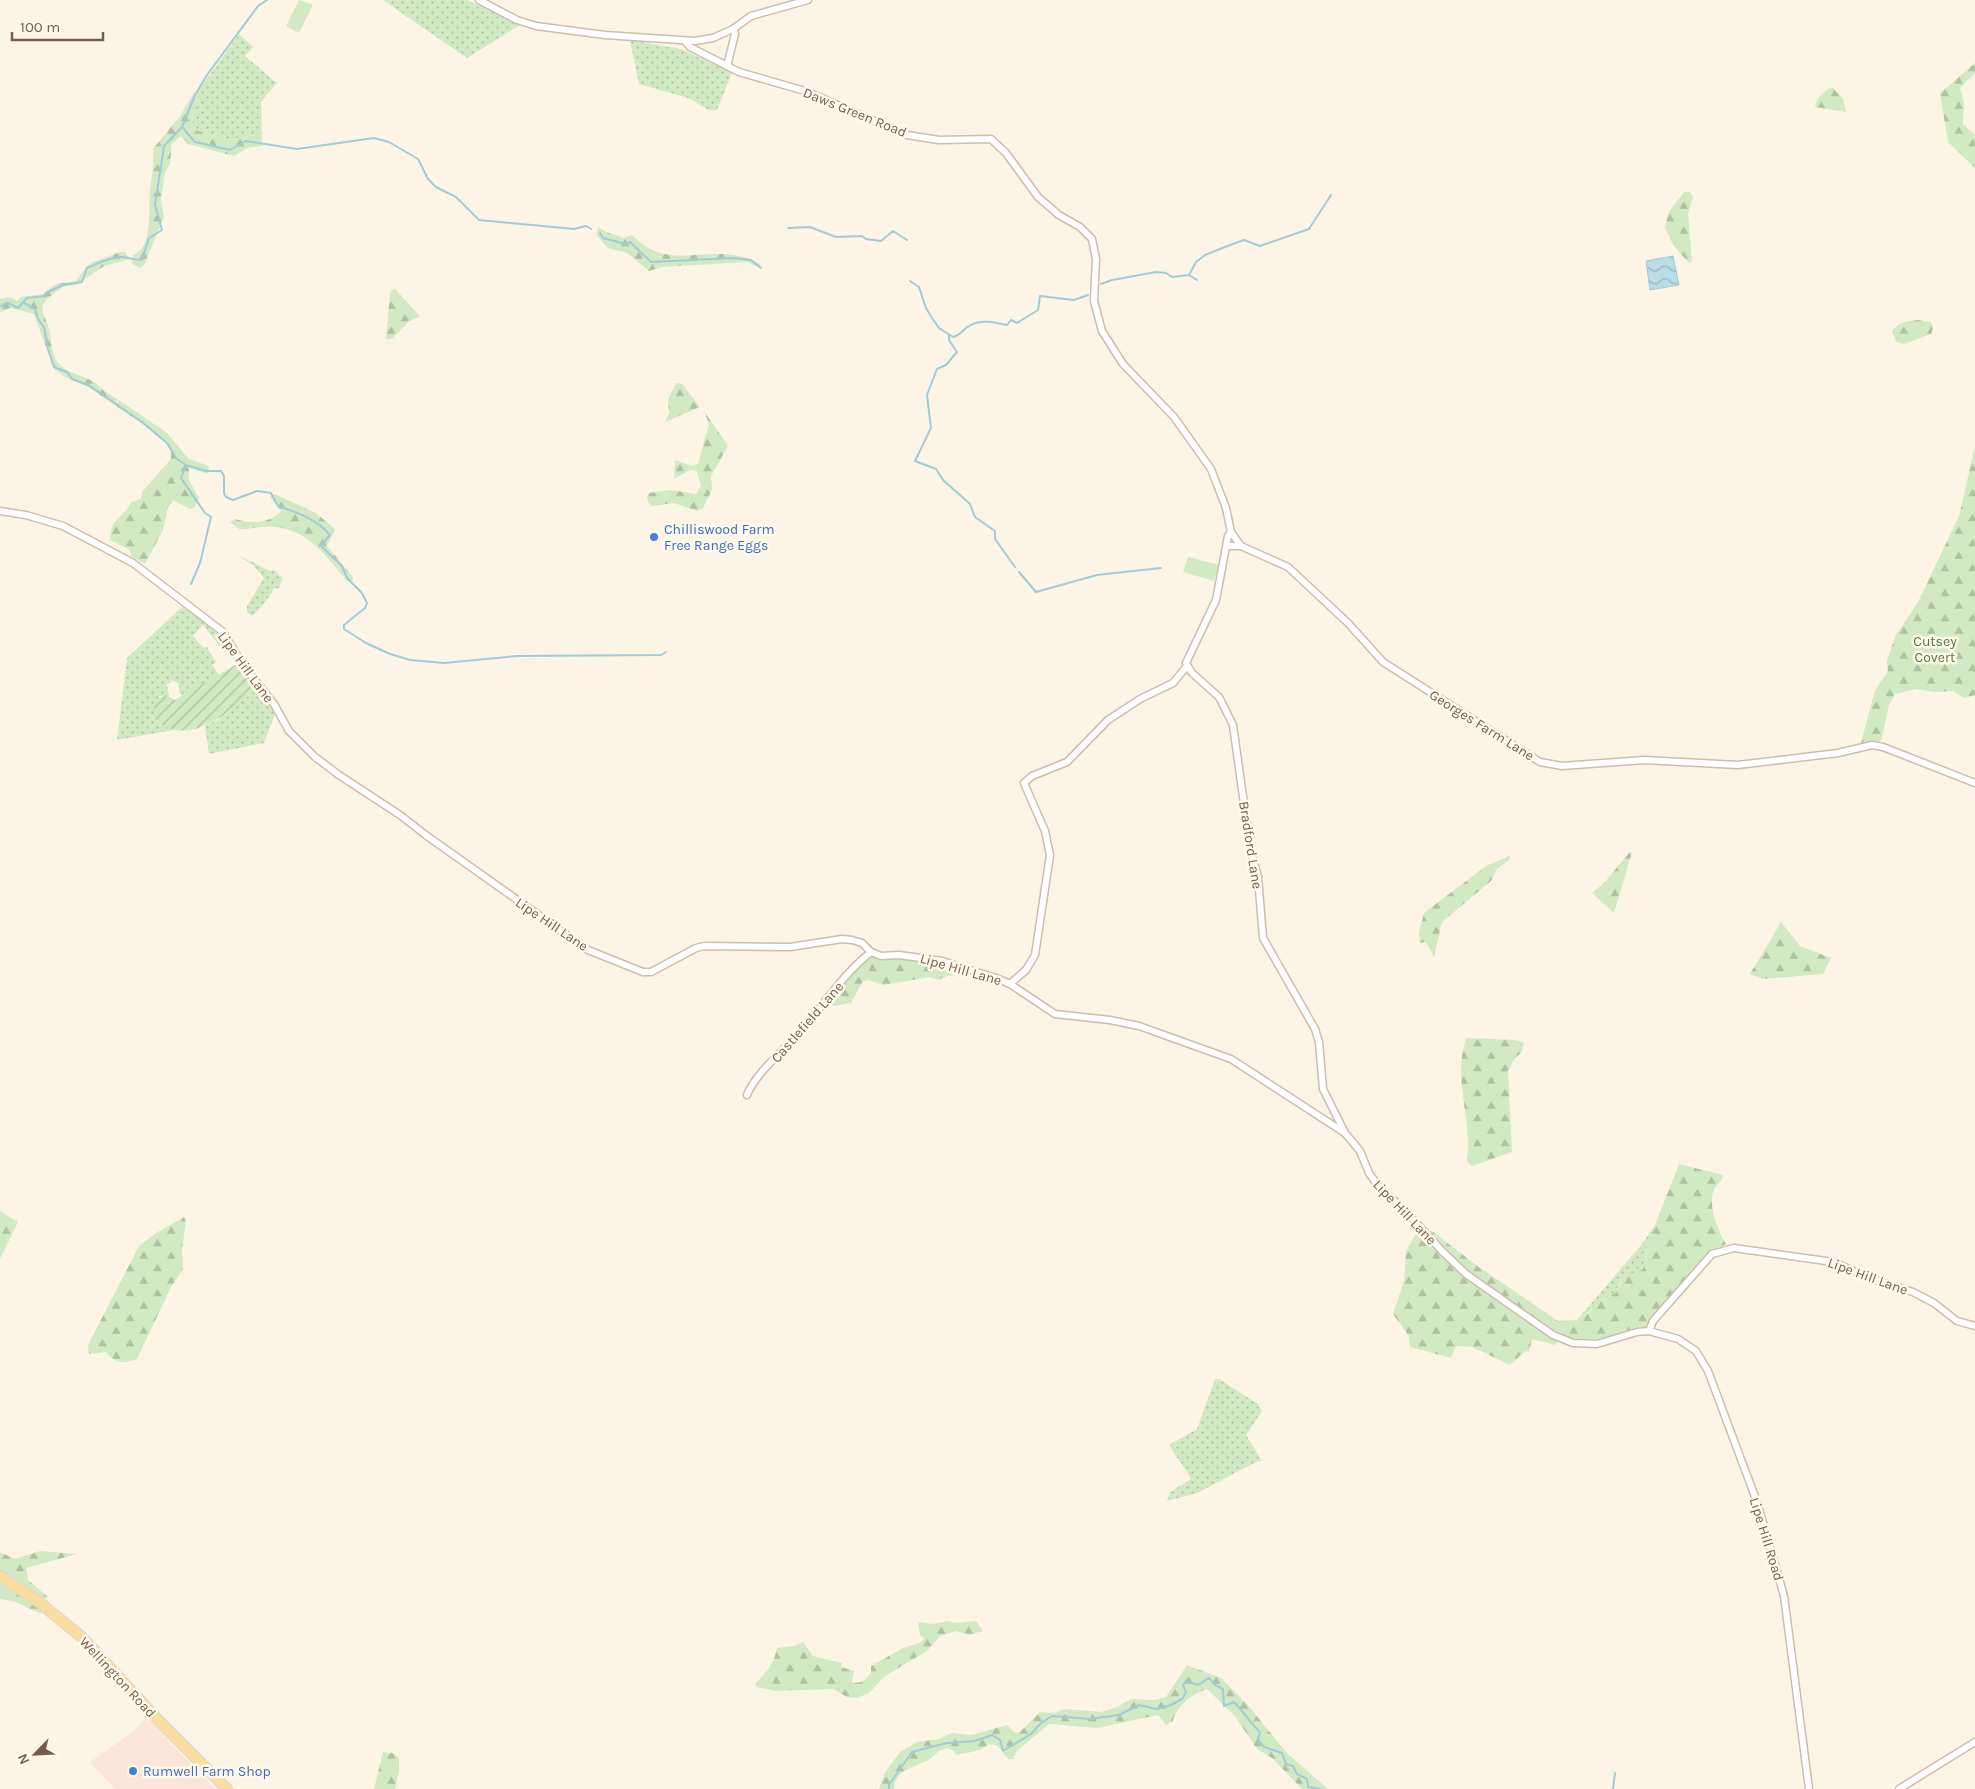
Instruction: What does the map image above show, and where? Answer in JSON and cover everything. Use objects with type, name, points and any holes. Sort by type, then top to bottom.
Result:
[{"type":"main road","name":"Wellington Road","points":[[0,1576],[40,1604],[83,1638],[164,1726],[227,1789]]},
{"type":"street","name":"Daws Green Road","points":[[479,0],[518,20],[536,26],[685,41],[690,47],[739,72],[834,102],[907,134],[939,140],[986,138],[991,139],[998,145],[1020,171],[1038,198],[1059,215],[1080,227],[1092,239],[1096,259],[1094,301],[1102,330],[1131,375],[1174,417],[1211,469],[1226,508],[1231,532],[1216,600],[1186,658],[1187,666]]},
{"type":"street","points":[[685,41],[714,38],[733,29],[750,16],[808,0]]},
{"type":"street","points":[[727,66],[735,34],[733,29]]},
{"type":"street","name":"Lipe Hill Lane","points":[[0,511],[63,526],[133,562],[222,632],[243,665],[274,704],[289,731],[315,757],[338,775],[400,815],[588,950],[642,972],[651,972],[696,948],[704,946],[790,947],[842,939],[862,943],[871,952],[881,956],[899,954],[942,961],[1010,984],[1055,1014],[1139,1026],[1231,1060],[1345,1133],[1360,1151],[1370,1173],[1382,1191],[1401,1206],[1466,1274],[1513,1310],[1553,1335],[1573,1344],[1597,1344],[1637,1332],[1648,1332],[1653,1321],[1712,1254],[1734,1248],[1833,1262],[1872,1279],[1913,1292],[1934,1303],[1957,1321],[1975,1326]]},
{"type":"street","points":[[1231,532],[1240,546]]},
{"type":"street","name":"Georges Farm Lane","points":[[1227,546],[1240,546],[1288,567],[1348,623],[1370,650],[1397,672],[1540,762],[1562,766],[1644,760],[1738,765],[1838,753],[1872,745],[1883,747],[1975,783]]},
{"type":"street","points":[[1010,984],[1026,970],[1035,955],[1050,855],[1045,831],[1024,786],[1027,779],[1067,762],[1108,720],[1140,699],[1174,683],[1187,666]]},
{"type":"street","name":"Bradford Lane","points":[[1187,666],[1219,697],[1232,725],[1250,847],[1258,878],[1263,938],[1315,1029],[1319,1042],[1323,1089],[1345,1133]]},
{"type":"street","name":"Castlefield Lane","points":[[747,1095],[754,1081],[800,1032],[853,966],[871,952]]},
{"type":"street","points":[[1333,1125],[1336,1114]]},
{"type":"street","name":"Lipe Hill Road","points":[[1648,1332],[1678,1339],[1696,1351],[1703,1360],[1757,1502],[1787,1615],[1809,1789]]},
{"type":"street","points":[[1899,1789],[1975,1742]]},
{"type":"shaded area","points":[[147,1717],[215,1789],[115,1789],[90,1762],[134,1731]]},
{"type":"green space","points":[[299,0],[313,5],[299,33],[286,26]]},
{"type":"green space","points":[[383,0],[467,0],[520,25],[467,58]]},
{"type":"green space","points":[[239,34],[253,47],[245,56],[277,83],[261,102],[262,140],[253,135],[229,140],[198,131],[193,127],[192,120],[198,98],[196,94]]},
{"type":"green space","points":[[630,40],[681,49],[732,73],[717,110],[709,110],[688,98],[639,84]]},
{"type":"green space","points":[[1975,63],[1975,73],[1960,88],[1964,103],[1963,124],[1975,135],[1975,168],[1948,142],[1940,93]]},
{"type":"green space","points":[[1832,87],[1843,99],[1846,112],[1815,107],[1821,95]]},
{"type":"green space","points":[[195,91],[198,98],[192,120],[193,127],[198,131],[229,140],[253,135],[262,140],[262,146],[247,148],[234,156],[188,144],[181,136],[172,143],[170,164],[165,172],[161,199],[164,217],[144,265],[140,268],[132,264],[133,255],[140,251],[144,244],[149,227],[153,149],[180,116]]},
{"type":"green space","points":[[1684,192],[1690,192],[1693,197],[1688,214],[1692,262],[1689,263],[1674,246],[1665,228],[1668,213]]},
{"type":"green space","points":[[598,227],[624,238],[632,235],[647,247],[663,253],[678,256],[727,254],[744,257],[761,265],[758,267],[747,262],[662,267],[649,271],[627,253],[608,248],[597,236]]},
{"type":"green space","points":[[125,252],[129,258],[104,266],[76,285],[63,287],[47,299],[42,306],[50,332],[53,354],[57,361],[64,368],[91,380],[108,394],[118,399],[114,405],[87,386],[69,379],[54,369],[34,314],[10,308],[0,313],[0,299],[10,297],[17,301],[21,297],[43,294],[56,284],[76,281],[86,267],[93,262]]},
{"type":"green space","points":[[394,288],[420,316],[408,322],[392,339],[386,339],[390,293]]},
{"type":"green space","points":[[1918,320],[1931,322],[1933,328],[1931,334],[1904,344],[1896,342],[1892,331],[1894,328],[1904,322]]},
{"type":"green space","points":[[676,383],[682,384],[700,407],[665,422],[669,413],[668,400]]},
{"type":"green space","points":[[119,400],[167,433],[189,459],[209,466],[208,474],[189,468],[189,480],[199,498],[194,508],[190,509],[173,500],[168,507],[163,530],[145,564],[131,556],[130,550],[110,540],[111,532],[115,522],[125,512],[131,502],[141,499],[142,492],[171,459],[171,452],[164,439],[116,406]]},
{"type":"green space","points":[[704,411],[728,446],[711,476],[712,489],[703,508],[697,511],[674,503],[652,506],[648,502],[647,496],[649,493],[670,490],[696,494],[701,486],[697,471],[690,470],[674,479],[675,460],[692,466],[698,464],[709,424]]},
{"type":"green space","name":"Cutsey Covert","points":[[1975,446],[1975,695],[1964,698],[1953,691],[1934,692],[1916,689],[1895,694],[1889,705],[1881,741],[1861,743],[1875,690],[1888,672],[1887,661],[1895,637],[1918,602],[1959,516]]},
{"type":"green space","points":[[275,494],[316,513],[335,529],[327,546],[353,577],[353,581],[347,581],[316,546],[297,533],[274,527],[239,529],[230,522],[235,519],[247,522],[260,522],[277,515],[281,511],[270,497]]},
{"type":"green space","points":[[236,554],[270,571],[274,570],[283,578],[279,588],[274,589],[263,605],[252,616],[247,612],[247,606],[264,578],[253,565]]},
{"type":"green space","points":[[1188,557],[1219,565],[1214,581],[1183,572]]},
{"type":"green space","points":[[183,606],[225,638],[236,655],[238,665],[229,651],[225,653],[203,625],[193,636],[204,648],[207,647],[216,662],[212,665],[220,676],[182,696],[178,683],[171,680],[171,683],[167,684],[169,696],[159,696],[156,720],[174,730],[117,740],[127,658]]},
{"type":"green space","points":[[237,664],[258,688],[223,715],[196,729],[183,731],[169,728],[156,720],[153,700],[166,695],[175,700]]},
{"type":"green space","points":[[258,688],[275,714],[264,743],[209,754],[205,726],[218,720]]},
{"type":"green space","points":[[1632,852],[1614,913],[1592,893],[1604,883],[1629,853]]},
{"type":"green space","points":[[1511,855],[1509,860],[1497,869],[1491,881],[1442,922],[1434,957],[1426,942],[1420,943],[1419,933],[1424,913],[1486,866]]},
{"type":"green space","points":[[1781,922],[1800,946],[1831,958],[1823,974],[1763,979],[1750,974]]},
{"type":"green space","points":[[870,957],[905,957],[933,961],[955,969],[962,975],[947,976],[938,980],[930,977],[883,985],[868,980],[863,981],[851,1003],[835,1006],[831,1004],[830,1000],[854,969]]},
{"type":"green space","points":[[1466,1038],[1515,1040],[1524,1043],[1522,1052],[1515,1058],[1508,1071],[1512,1152],[1472,1166],[1467,1161],[1467,1129],[1461,1069]]},
{"type":"green space","points":[[1679,1164],[1723,1175],[1722,1180],[1716,1186],[1713,1193],[1712,1201],[1715,1220],[1726,1244],[1716,1249],[1709,1256],[1669,1298],[1646,1327],[1633,1328],[1599,1339],[1562,1336],[1555,1345],[1532,1339],[1529,1352],[1525,1351],[1510,1365],[1472,1347],[1456,1346],[1451,1358],[1410,1347],[1409,1336],[1393,1314],[1404,1281],[1406,1251],[1416,1234],[1432,1231],[1476,1265],[1558,1321],[1577,1320],[1590,1312],[1596,1304],[1615,1293],[1627,1274],[1643,1269],[1649,1240]]},
{"type":"green space","points":[[0,1211],[18,1222],[0,1259]]},
{"type":"green space","points":[[184,1217],[186,1221],[182,1249],[183,1269],[171,1287],[137,1359],[120,1362],[113,1359],[106,1352],[89,1354],[88,1345],[139,1246],[156,1233]]},
{"type":"green space","points":[[1656,1224],[1649,1240],[1643,1269],[1620,1283],[1615,1293],[1577,1320],[1642,1244]]},
{"type":"green space","points":[[1215,1379],[1219,1379],[1258,1404],[1262,1411],[1246,1435],[1262,1461],[1258,1461],[1197,1493],[1167,1501],[1170,1492],[1191,1479],[1169,1445],[1197,1429]]},
{"type":"green space","points":[[40,1551],[77,1554],[26,1568],[28,1580],[48,1597],[44,1600],[0,1571],[0,1552],[15,1559]]},
{"type":"green space","points":[[0,1582],[41,1610],[41,1614],[13,1601],[0,1599]]},
{"type":"green space","points":[[947,1621],[955,1623],[976,1621],[983,1631],[969,1635],[957,1631],[940,1636],[927,1651],[885,1676],[869,1693],[857,1698],[847,1697],[833,1689],[775,1691],[757,1687],[755,1684],[772,1664],[777,1648],[794,1646],[803,1642],[813,1656],[842,1663],[841,1667],[854,1671],[852,1682],[860,1682],[871,1673],[871,1666],[903,1648],[922,1642],[924,1638],[920,1635],[918,1622],[933,1624]]},
{"type":"green space","points":[[1187,1665],[1221,1678],[1247,1704],[1287,1753],[1328,1789],[1302,1789],[1272,1758],[1257,1749],[1234,1715],[1207,1689],[1186,1701],[1178,1710],[1173,1721],[1166,1725],[1158,1715],[1097,1728],[1049,1724],[1017,1751],[1013,1759],[1008,1759],[998,1746],[990,1744],[980,1750],[956,1755],[954,1751],[947,1748],[902,1773],[895,1782],[894,1789],[879,1789],[885,1772],[900,1752],[917,1742],[939,1739],[952,1733],[971,1735],[1007,1725],[1015,1733],[1020,1732],[1040,1712],[1055,1713],[1065,1709],[1101,1712],[1117,1707],[1131,1699],[1155,1700],[1166,1697]]},
{"type":"green space","points":[[383,1752],[393,1753],[399,1758],[399,1771],[395,1789],[374,1789]]},
{"type":"water","points":[[1673,256],[1679,285],[1650,290],[1646,261]]},
{"type":"waterway","points":[[182,127],[195,95],[207,75],[258,6],[267,0]]},
{"type":"waterway","points":[[0,306],[8,303],[18,308],[27,298],[46,296],[48,292],[63,285],[82,282],[87,268],[109,259],[122,257],[142,260],[149,238],[162,230],[155,205],[164,146],[182,127],[195,142],[230,150],[246,141],[297,149],[374,138],[389,142],[418,159],[428,179],[436,187],[456,197],[479,220],[574,229],[586,226],[591,229]]},
{"type":"waterway","points":[[1101,284],[1112,280],[1156,272],[1166,273],[1172,277],[1189,275],[1196,262],[1205,255],[1238,242],[1244,240],[1260,246],[1309,229],[1331,195]]},
{"type":"waterway","points":[[788,228],[810,227],[836,237],[862,236],[866,239],[881,241],[893,231],[907,240]]},
{"type":"waterway","points":[[600,233],[603,238],[626,244],[630,242],[651,262],[733,258],[751,260],[761,268]]},
{"type":"waterway","points":[[1189,275],[1197,280]]},
{"type":"waterway","points":[[910,281],[919,287],[926,308],[939,328],[953,337],[978,322],[1007,325],[1011,320],[1017,323],[1038,310],[1040,296],[1074,300],[1088,295]]},
{"type":"waterway","points":[[24,303],[35,309],[38,319],[44,327],[54,367],[67,372],[72,379],[90,386],[142,422],[167,443],[177,459],[186,465],[181,478],[205,513],[211,517],[200,563],[191,584]]},
{"type":"waterway","points":[[949,336],[949,340],[957,352],[946,365],[937,369],[927,395],[931,428],[915,461],[936,469],[943,480],[970,504],[975,517],[995,531],[995,539],[1015,567]]},
{"type":"waterway","points":[[186,465],[206,471],[221,471],[224,476],[224,493],[226,497],[233,500],[257,491],[271,493],[278,506],[307,517],[325,529],[330,535],[321,546],[342,566],[347,578],[362,593],[367,603],[365,608],[344,625],[344,629],[366,643],[390,654],[410,660],[444,663],[517,656],[661,655],[666,652]]},
{"type":"waterway","points":[[1019,572],[1036,592],[1097,575],[1161,568]]},
{"type":"waterway","points":[[889,1789],[889,1785],[912,1752],[947,1743],[975,1741],[992,1735],[1000,1740],[1003,1751],[1031,1734],[1041,1723],[1052,1716],[1090,1719],[1119,1715],[1139,1705],[1156,1709],[1171,1705],[1182,1699],[1186,1693],[1183,1685],[1186,1681],[1198,1685],[1209,1678],[1215,1685],[1223,1689],[1224,1706],[1234,1702],[1260,1732],[1258,1739],[1264,1747],[1282,1753],[1286,1764],[1293,1766],[1297,1774],[1307,1779],[1308,1787],[1320,1789]]},
{"type":"waterway","points":[[1613,1789],[1615,1773]]},
{"type":"place","name":"Chilliswood Farm Free Range Eggs","points":[[654,537]]},
{"type":"place","name":"Rumwell Farm Shop","points":[[133,1771]]}]
